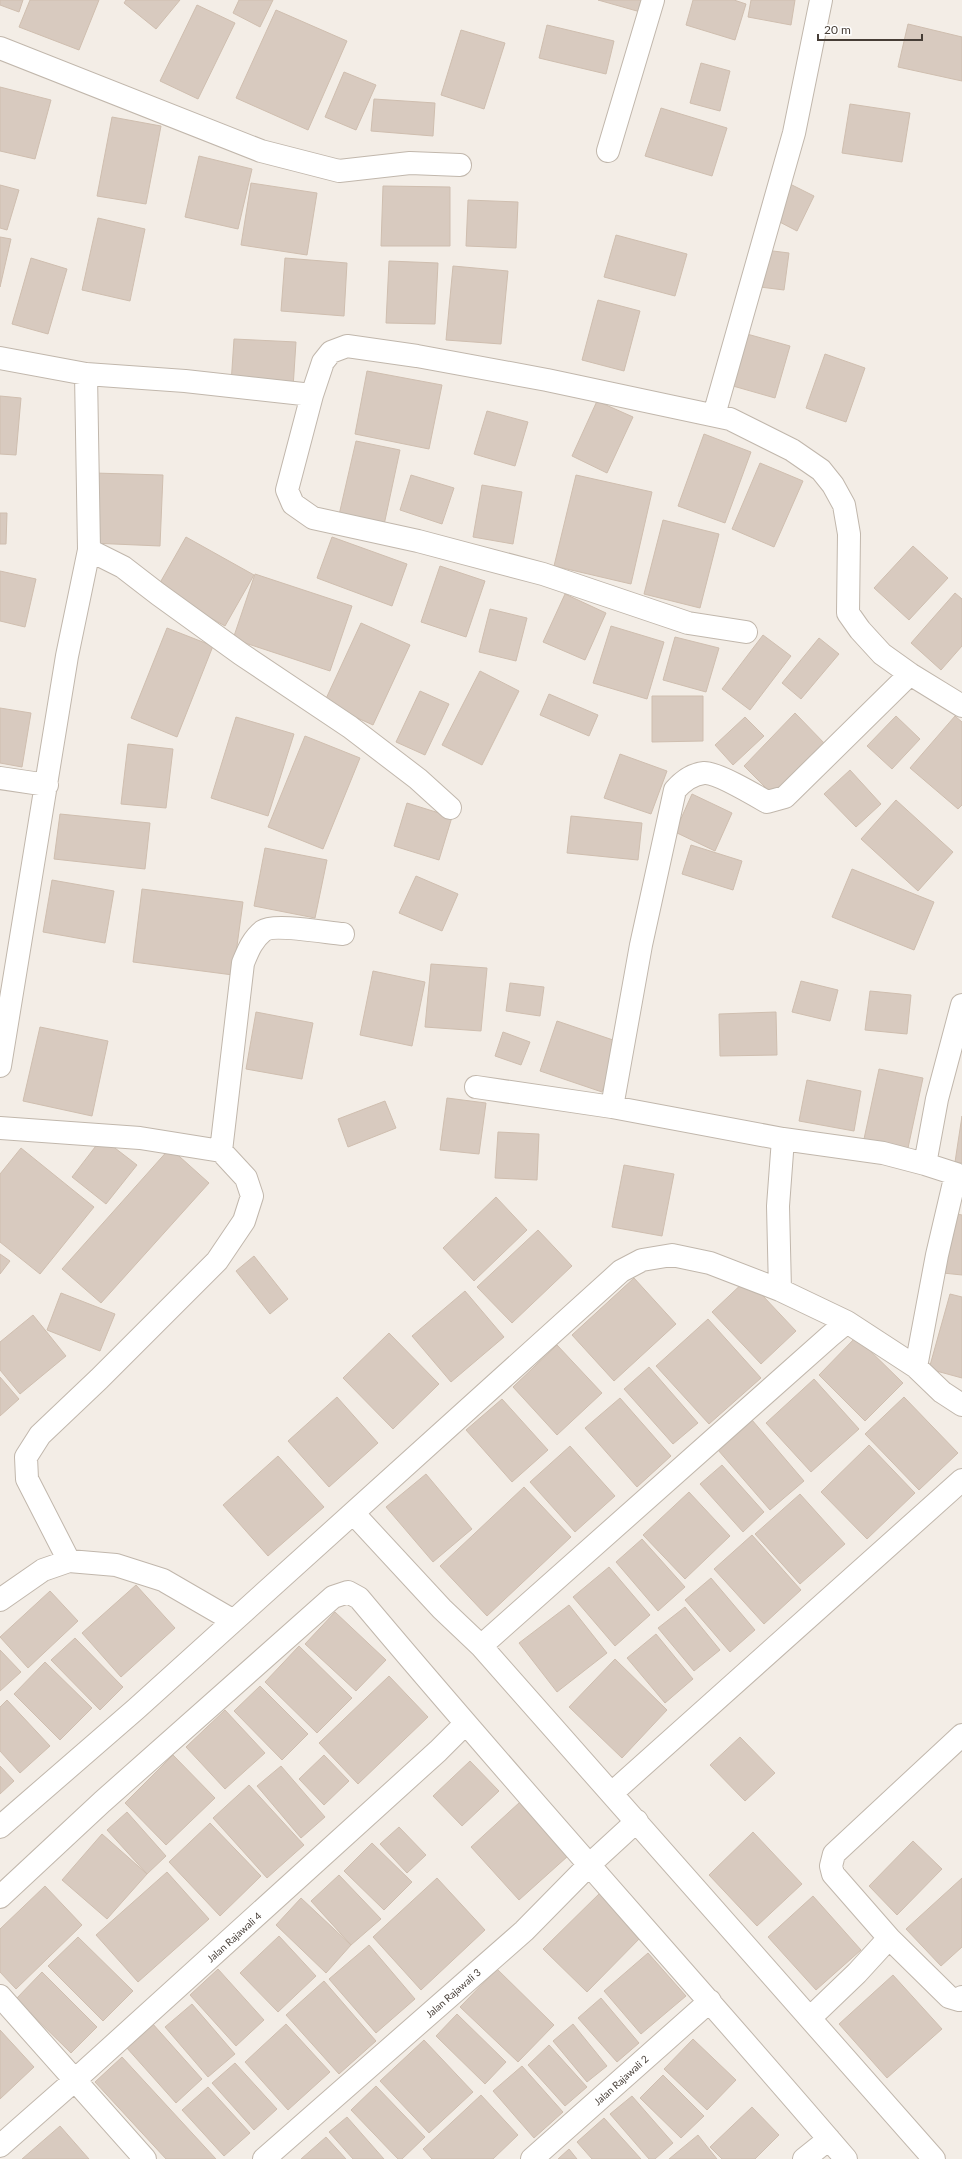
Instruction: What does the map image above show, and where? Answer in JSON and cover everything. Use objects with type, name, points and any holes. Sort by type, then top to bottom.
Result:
[{"type":"street","points":[[608,151],[653,0]]},
{"type":"street","points":[[714,415],[794,133],[821,0]]},
{"type":"street","points":[[0,48],[261,151],[340,171],[410,163],[460,165]]},
{"type":"street","points":[[746,632],[688,623],[543,574],[418,541],[313,518],[293,504],[287,490],[312,395],[323,362],[331,352],[347,346],[417,356],[547,380],[730,419],[792,450],[821,470],[833,484],[844,505],[849,534],[848,613],[860,630],[882,654],[910,674],[962,706]]},
{"type":"street","points":[[0,358],[86,374],[185,380],[312,395]]},
{"type":"street","points":[[0,1066],[67,656],[89,550],[86,374]]},
{"type":"street","points":[[89,550],[123,567],[241,654],[350,727],[418,780],[450,808]]},
{"type":"street","points":[[612,1107],[641,945],[675,790],[682,782],[693,776],[706,773],[742,788],[767,802],[785,797],[910,674]]},
{"type":"street","points":[[0,778],[47,785]]},
{"type":"street","points":[[221,1151],[243,963],[252,943],[264,930],[285,928],[344,934]]},
{"type":"street","points":[[925,1164],[937,1098],[962,1005]]},
{"type":"street","points":[[476,1087],[612,1107],[783,1139],[883,1153],[959,1174],[937,1255],[916,1367]]},
{"type":"street","points":[[0,1128],[140,1138],[221,1151],[246,1178],[252,1196],[244,1221],[217,1261],[99,1379],[40,1435],[26,1457],[27,1479],[69,1561]]},
{"type":"street","points":[[780,1290],[778,1206],[783,1139]]},
{"type":"street","points":[[0,1827],[136,1710],[232,1620],[354,1514],[621,1271],[642,1260],[672,1255],[710,1262],[780,1290],[848,1322],[916,1367],[942,1392],[962,1405]]},
{"type":"street","points":[[481,1646],[830,1336],[848,1322]]},
{"type":"street","points":[[612,1793],[962,1480]]},
{"type":"street","points":[[354,1514],[442,1609],[481,1646],[934,2159]]},
{"type":"street","points":[[0,1600],[42,1570],[69,1561],[116,1565],[163,1580],[232,1620]]},
{"type":"street","points":[[0,1897],[102,1802],[333,1597],[348,1592],[359,1598],[465,1724],[710,2001],[846,2159]]},
{"type":"street","name":"Jalan Rajawali 4","points":[[0,2146],[75,2080],[438,1751],[465,1724]]},
{"type":"street","points":[[962,1735],[834,1854],[831,1866],[833,1874],[889,1938],[949,1997],[959,2000],[962,1997]]},
{"type":"street","name":"Jalan Rajawali 3","points":[[264,2159],[524,1931],[589,1864],[637,1821]]},
{"type":"street","points":[[810,2018],[857,1973],[889,1938]]},
{"type":"street","points":[[0,1996],[145,2159]]},
{"type":"street","name":"Jalan Rajawali 2","points":[[532,2159],[710,2001]]},
{"type":"street","points":[[804,2159],[829,2139]]},
{"type":"building","points":[[0,0],[23,0],[19,12],[0,5]]},
{"type":"building","points":[[30,0],[99,0],[79,50],[19,27]]},
{"type":"building","points":[[126,0],[180,0],[156,29],[124,3]]},
{"type":"building","points":[[239,0],[273,0],[260,27],[233,13]]},
{"type":"building","points":[[598,0],[648,0],[644,13]]},
{"type":"building","points":[[693,0],[734,0],[746,4],[735,40],[686,25]]},
{"type":"building","points":[[751,0],[795,0],[791,25],[748,17]]},
{"type":"building","points":[[197,5],[235,23],[198,99],[160,81]]},
{"type":"building","points":[[276,10],[347,41],[308,130],[236,98]]},
{"type":"building","points":[[908,24],[962,37],[962,81],[898,67]]},
{"type":"building","points":[[547,25],[614,41],[606,74],[539,58]]},
{"type":"building","points":[[461,30],[505,43],[484,109],[441,95]]},
{"type":"building","points":[[701,63],[730,71],[720,111],[690,103]]},
{"type":"building","points":[[344,72],[376,85],[356,130],[325,117]]},
{"type":"building","points":[[0,87],[51,100],[35,159],[0,151]]},
{"type":"building","points":[[374,99],[435,103],[433,136],[371,131]]},
{"type":"building","points":[[850,104],[910,113],[902,162],[842,153]]},
{"type":"building","points":[[661,108],[727,128],[712,176],[645,156]]},
{"type":"building","points":[[112,117],[161,126],[146,204],[97,196]]},
{"type":"building","points":[[199,156],[252,169],[238,229],[185,217]]},
{"type":"building","points":[[251,183],[317,193],[307,255],[241,245]]},
{"type":"building","points":[[790,184],[814,196],[797,231],[772,218]]},
{"type":"building","points":[[0,185],[19,190],[7,230],[0,228]]},
{"type":"building","points":[[383,186],[450,187],[450,246],[381,246]]},
{"type":"building","points":[[468,200],[518,202],[516,248],[466,246]]},
{"type":"building","points":[[98,218],[145,229],[130,301],[82,290]]},
{"type":"building","points":[[616,235],[687,254],[675,296],[604,277]]},
{"type":"building","points":[[0,237],[11,239],[0,287]]},
{"type":"building","points":[[765,250],[789,253],[784,290],[760,287]]},
{"type":"building","points":[[31,258],[67,269],[48,334],[12,324]]},
{"type":"building","points":[[285,258],[347,263],[344,316],[281,311]]},
{"type":"building","points":[[389,261],[438,263],[435,324],[386,323]]},
{"type":"building","points":[[453,266],[508,271],[501,344],[446,340]]},
{"type":"building","points":[[598,300],[640,311],[624,371],[582,360]]},
{"type":"building","points":[[747,334],[790,346],[775,398],[733,386]]},
{"type":"building","points":[[234,339],[296,342],[293,388],[231,384]]},
{"type":"building","points":[[825,354],[865,368],[846,422],[806,408]]},
{"type":"building","points":[[367,371],[442,385],[429,449],[355,434]]},
{"type":"building","points":[[0,396],[21,398],[16,455],[0,454]]},
{"type":"building","points":[[597,401],[633,417],[607,473],[572,456]]},
{"type":"building","points":[[487,411],[528,422],[515,466],[474,454]]},
{"type":"building","points":[[704,434],[751,452],[725,523],[678,506]]},
{"type":"building","points":[[356,441],[400,450],[384,525],[339,515]]},
{"type":"building","points":[[760,463],[803,481],[774,547],[732,529]]},
{"type":"building","points":[[94,473],[163,475],[160,546],[91,543]]},
{"type":"building","points":[[411,475],[454,488],[442,524],[400,510]]},
{"type":"building","points":[[576,475],[652,492],[631,584],[554,566]]},
{"type":"building","points":[[482,485],[522,492],[513,544],[473,537]]},
{"type":"building","points":[[0,513],[7,513],[6,544],[0,544]]},
{"type":"building","points":[[663,520],[719,534],[700,608],[644,594]]},
{"type":"building","points":[[186,537],[254,575],[225,626],[157,588]]},
{"type":"building","points":[[332,537],[407,564],[392,606],[317,578]]},
{"type":"building","points":[[913,546],[948,578],[909,620],[874,588]]},
{"type":"building","points":[[440,566],[485,581],[466,637],[421,622]]},
{"type":"building","points":[[0,571],[36,579],[25,627],[0,621]]},
{"type":"building","points":[[255,574],[352,606],[330,671],[233,639]]},
{"type":"building","points":[[955,593],[962,599],[962,646],[941,670],[911,643]]},
{"type":"building","points":[[565,594],[606,613],[585,660],[543,642]]},
{"type":"building","points":[[490,609],[527,618],[516,661],[479,652]]},
{"type":"building","points":[[361,623],[410,645],[373,725],[324,703]]},
{"type":"building","points":[[611,626],[664,642],[647,699],[593,683]]},
{"type":"building","points":[[167,628],[213,646],[177,737],[131,718]]},
{"type":"building","points":[[763,635],[791,656],[750,710],[722,689]]},
{"type":"building","points":[[675,637],[719,648],[706,692],[663,680]]},
{"type":"building","points":[[819,638],[839,654],[801,699],[782,683]]},
{"type":"building","points":[[480,671],[519,691],[482,765],[442,745]]},
{"type":"building","points":[[420,691],[449,704],[425,755],[396,742]]},
{"type":"building","points":[[549,694],[598,715],[589,736],[540,715]]},
{"type":"building","points":[[652,696],[703,696],[703,741],[652,742]]},
{"type":"building","points":[[0,708],[31,713],[22,767],[0,763]]},
{"type":"building","points":[[795,713],[826,745],[775,797],[744,766]]},
{"type":"building","points":[[896,716],[920,739],[892,769],[867,746]]},
{"type":"building","points":[[955,716],[962,722],[962,805],[958,809],[910,768]]},
{"type":"building","points":[[236,717],[294,734],[268,816],[211,798]]},
{"type":"building","points":[[745,717],[764,736],[733,765],[715,745]]},
{"type":"building","points":[[305,736],[360,758],[323,849],[268,827]]},
{"type":"building","points":[[128,744],[173,749],[166,808],[121,804]]},
{"type":"building","points":[[620,754],[667,771],[651,814],[604,798]]},
{"type":"building","points":[[850,770],[881,804],[856,827],[824,794]]},
{"type":"building","points":[[692,794],[732,813],[715,851],[675,832]]},
{"type":"building","points":[[896,800],[953,852],[918,891],[861,839]]},
{"type":"building","points":[[407,803],[452,817],[439,860],[394,846]]},
{"type":"building","points":[[60,814],[150,823],[145,869],[54,859]]},
{"type":"building","points":[[571,816],[642,823],[638,860],[567,853]]},
{"type":"building","points":[[691,845],[742,861],[733,890],[682,874]]},
{"type":"building","points":[[265,848],[327,860],[315,918],[254,906]]},
{"type":"building","points":[[852,869],[934,902],[914,950],[832,917]]},
{"type":"building","points":[[416,876],[458,894],[442,931],[399,913]]},
{"type":"building","points":[[52,880],[114,891],[105,943],[43,932]]},
{"type":"building","points":[[142,889],[243,902],[233,975],[133,962]]},
{"type":"building","points":[[431,964],[487,968],[481,1031],[425,1027]]},
{"type":"building","points":[[373,971],[425,982],[412,1046],[360,1035]]},
{"type":"building","points":[[801,981],[838,990],[830,1021],[792,1012]]},
{"type":"building","points":[[510,983],[544,987],[540,1016],[506,1011]]},
{"type":"building","points":[[870,991],[911,995],[907,1034],[865,1030]]},
{"type":"building","points":[[256,1012],[313,1023],[302,1079],[246,1069]]},
{"type":"building","points":[[776,1012],[777,1055],[720,1056],[719,1014]]},
{"type":"building","points":[[557,1021],[619,1042],[602,1092],[540,1071]]},
{"type":"building","points":[[40,1027],[108,1041],[92,1116],[23,1101]]},
{"type":"building","points":[[503,1032],[530,1042],[521,1065],[495,1056]]},
{"type":"building","points":[[879,1069],[923,1078],[908,1148],[864,1139]]},
{"type":"building","points":[[807,1080],[861,1091],[854,1131],[799,1121]]},
{"type":"building","points":[[447,1098],[486,1103],[479,1154],[440,1150]]},
{"type":"building","points":[[385,1101],[396,1128],[348,1147],[338,1119]]},
{"type":"building","points":[[962,1116],[962,1163],[955,1162]]},
{"type":"building","points":[[498,1132],[539,1134],[537,1180],[495,1178]]},
{"type":"building","points":[[102,1138],[137,1165],[106,1204],[72,1177]]},
{"type":"building","points":[[21,1148],[94,1207],[40,1274],[0,1242],[0,1174]]},
{"type":"building","points":[[170,1148],[209,1183],[101,1303],[62,1269]]},
{"type":"building","points":[[624,1165],[674,1174],[662,1236],[612,1227]]},
{"type":"building","points":[[496,1197],[527,1230],[474,1281],[443,1248]]},
{"type":"building","points":[[953,1213],[962,1215],[962,1275],[943,1273]]},
{"type":"building","points":[[538,1230],[572,1266],[512,1323],[477,1287]]},
{"type":"building","points":[[0,1254],[10,1261],[0,1274]]},
{"type":"building","points":[[254,1256],[288,1299],[270,1314],[236,1271]]},
{"type":"building","points":[[634,1278],[676,1324],[614,1381],[572,1335]]},
{"type":"building","points":[[747,1279],[796,1331],[761,1364],[712,1312]]},
{"type":"building","points":[[465,1291],[504,1337],[451,1382],[412,1336]]},
{"type":"building","points":[[61,1293],[115,1314],[100,1351],[47,1330]]},
{"type":"building","points":[[950,1294],[962,1297],[962,1378],[929,1369]]},
{"type":"building","points":[[33,1315],[66,1356],[20,1394],[0,1370],[0,1342]]},
{"type":"building","points":[[708,1319],[761,1378],[709,1424],[656,1366]]},
{"type":"building","points":[[389,1333],[439,1384],[393,1429],[343,1378]]},
{"type":"building","points":[[856,1337],[903,1383],[865,1421],[819,1375]]},
{"type":"building","points":[[557,1345],[602,1393],[557,1435],[513,1387]]},
{"type":"building","points":[[649,1367],[698,1423],[673,1444],[624,1389]]},
{"type":"building","points":[[0,1377],[19,1399],[0,1416]]},
{"type":"building","points":[[814,1379],[859,1429],[811,1472],[766,1423]]},
{"type":"building","points":[[337,1397],[378,1443],[329,1487],[288,1441]]},
{"type":"building","points":[[904,1397],[958,1453],[919,1490],[865,1434]]},
{"type":"building","points":[[620,1398],[671,1456],[637,1487],[585,1428]]},
{"type":"building","points":[[502,1399],[548,1450],[512,1482],[466,1430]]},
{"type":"building","points":[[752,1420],[804,1481],[770,1510],[718,1450]]},
{"type":"building","points":[[869,1445],[915,1493],[867,1539],[821,1492]]},
{"type":"building","points":[[570,1446],[615,1496],[575,1532],[530,1482]]},
{"type":"building","points":[[278,1456],[324,1507],[268,1556],[223,1505]]},
{"type":"building","points":[[722,1465],[764,1512],[743,1532],[700,1484]]},
{"type":"building","points":[[426,1474],[472,1529],[433,1562],[386,1507]]},
{"type":"building","points":[[524,1487],[571,1537],[487,1616],[440,1566]]},
{"type":"building","points":[[689,1492],[730,1536],[685,1579],[643,1535]]},
{"type":"building","points":[[800,1494],[845,1544],[800,1584],[755,1534]]},
{"type":"building","points":[[752,1535],[801,1590],[764,1624],[714,1569]]},
{"type":"building","points":[[642,1539],[685,1587],[658,1611],[616,1562]]},
{"type":"building","points":[[609,1567],[650,1615],[615,1646],[573,1597]]},
{"type":"building","points":[[711,1578],[755,1630],[730,1652],[685,1600]]},
{"type":"building","points":[[136,1585],[175,1628],[121,1677],[82,1633]]},
{"type":"building","points":[[50,1591],[78,1621],[28,1668],[0,1637]]},
{"type":"building","points":[[569,1605],[607,1653],[557,1692],[519,1643]]},
{"type":"building","points":[[685,1607],[720,1650],[694,1671],[658,1628]]},
{"type":"building","points":[[335,1612],[386,1660],[356,1691],[305,1644]]},
{"type":"building","points":[[656,1634],[693,1679],[665,1703],[627,1658]]},
{"type":"building","points":[[75,1638],[123,1687],[100,1710],[51,1660]]},
{"type":"building","points":[[299,1646],[352,1698],[317,1733],[265,1682]]},
{"type":"building","points":[[0,1650],[21,1672],[0,1691]]},
{"type":"building","points":[[615,1659],[667,1710],[622,1758],[569,1707]]},
{"type":"building","points":[[45,1662],[92,1708],[60,1740],[14,1694]]},
{"type":"building","points":[[389,1676],[428,1717],[358,1784],[319,1743]]},
{"type":"building","points":[[260,1686],[308,1734],[282,1760],[234,1711]]},
{"type":"building","points":[[7,1700],[50,1746],[20,1773],[0,1751],[0,1707]]},
{"type":"building","points":[[225,1710],[265,1753],[225,1789],[186,1747]]},
{"type":"building","points":[[740,1737],[775,1773],[745,1801],[710,1765]]},
{"type":"building","points":[[173,1755],[215,1798],[166,1845],[125,1803]]},
{"type":"building","points":[[324,1755],[349,1781],[324,1805],[299,1779]]},
{"type":"building","points":[[470,1761],[499,1791],[462,1826],[433,1796]]},
{"type":"building","points":[[0,1766],[14,1781],[0,1794]]},
{"type":"building","points":[[281,1766],[325,1817],[301,1838],[257,1786]]},
{"type":"building","points":[[249,1785],[304,1845],[267,1878],[213,1818]]},
{"type":"building","points":[[520,1802],[568,1856],[519,1900],[471,1847]]},
{"type":"building","points":[[127,1812],[166,1856],[147,1874],[107,1830]]},
{"type":"building","points":[[210,1823],[261,1876],[220,1916],[169,1862]]},
{"type":"building","points":[[399,1827],[426,1855],[407,1873],[380,1844]]},
{"type":"building","points":[[753,1832],[802,1884],[757,1926],[709,1875]]},
{"type":"building","points":[[102,1834],[147,1874],[107,1919],[62,1880]]},
{"type":"building","points":[[913,1841],[942,1869],[897,1915],[869,1886]]},
{"type":"building","points":[[372,1843],[412,1882],[384,1910],[344,1871]]},
{"type":"building","points":[[167,1872],[209,1919],[138,1982],[96,1935]]},
{"type":"building","points":[[339,1875],[381,1919],[351,1945],[311,1901]]},
{"type":"building","points":[[437,1878],[485,1930],[421,1990],[373,1937]]},
{"type":"building","points":[[962,1878],[962,1947],[941,1966],[906,1929]]},
{"type":"building","points":[[45,1886],[82,1925],[16,1989],[0,1972],[0,1929]]},
{"type":"building","points":[[602,1891],[644,1934],[587,1992],[543,1949]]},
{"type":"building","points":[[813,1896],[861,1950],[816,1990],[768,1937]]},
{"type":"building","points":[[301,1898],[351,1945],[326,1973],[276,1925]]},
{"type":"building","points":[[279,1936],[316,1976],[278,2012],[240,1973]]},
{"type":"building","points":[[78,1937],[133,1991],[103,2021],[48,1966]]},
{"type":"building","points":[[369,1945],[415,1999],[376,2033],[329,1979]]},
{"type":"building","points":[[648,1953],[686,1996],[641,2034],[604,1991]]},
{"type":"building","points":[[218,1969],[264,2020],[236,2046],[190,1995]]},
{"type":"building","points":[[497,1969],[554,2025],[518,2062],[460,2007]]},
{"type":"building","points":[[42,1972],[97,2027],[71,2053],[16,1999]]},
{"type":"building","points":[[893,1975],[942,2029],[887,2078],[839,2024]]},
{"type":"building","points":[[324,1981],[376,2041],[339,2074],[286,2015]]},
{"type":"building","points":[[601,1998],[639,2043],[617,2062],[578,2018]]},
{"type":"building","points":[[192,2004],[235,2054],[208,2077],[165,2027]]},
{"type":"building","points":[[457,2014],[506,2062],[485,2084],[436,2036]]},
{"type":"building","points":[[152,2023],[202,2079],[176,2103],[126,2047]]},
{"type":"building","points":[[286,2024],[330,2072],[288,2110],[245,2062]]},
{"type":"building","points":[[573,2024],[607,2066],[587,2082],[553,2041]]},
{"type":"building","points":[[0,2030],[34,2067],[0,2099]]},
{"type":"building","points":[[693,2039],[736,2080],[707,2110],[664,2069]]},
{"type":"building","points":[[424,2040],[473,2092],[429,2133],[380,2081]]},
{"type":"building","points":[[549,2045],[587,2087],[565,2106],[528,2065]]},
{"type":"building","points":[[122,2057],[216,2159],[166,2159],[95,2082]]},
{"type":"building","points":[[235,2063],[277,2109],[254,2130],[212,2083]]},
{"type":"building","points":[[522,2066],[563,2112],[534,2138],[493,2091]]},
{"type":"building","points":[[663,2075],[704,2116],[681,2138],[640,2098]]},
{"type":"building","points":[[376,2086],[425,2137],[402,2159],[398,2159],[351,2110]]},
{"type":"building","points":[[208,2087],[250,2133],[224,2156],[182,2110]]},
{"type":"building","points":[[481,2095],[518,2135],[493,2159],[432,2159],[423,2149]]},
{"type":"building","points":[[632,2096],[673,2143],[655,2159],[649,2159],[610,2114]]},
{"type":"building","points":[[752,2107],[779,2135],[755,2159],[722,2159],[710,2147]]},
{"type":"building","points":[[347,2117],[384,2159],[353,2159],[329,2132]]},
{"type":"building","points":[[604,2118],[641,2159],[592,2159],[577,2142]]},
{"type":"building","points":[[60,2126],[89,2159],[22,2159]]},
{"type":"building","points":[[698,2135],[717,2159],[669,2159]]},
{"type":"building","points":[[326,2137],[346,2159],[301,2159]]},
{"type":"building","points":[[569,2149],[577,2159],[558,2159]]}]
